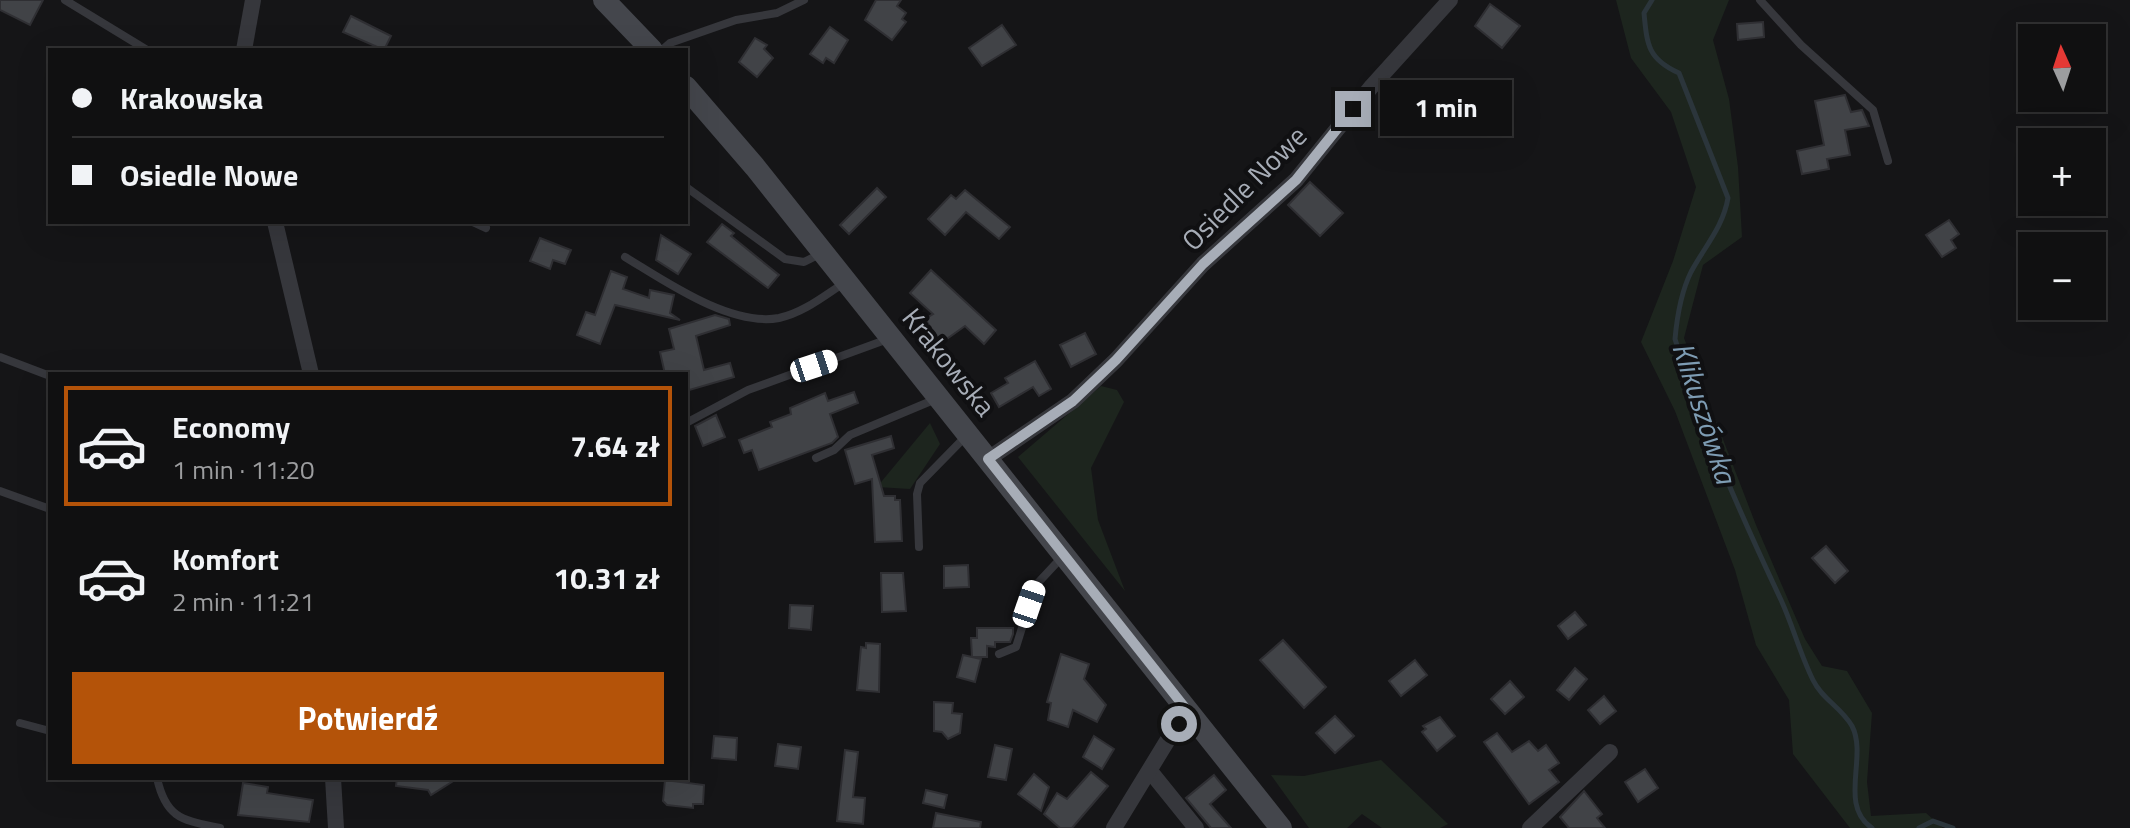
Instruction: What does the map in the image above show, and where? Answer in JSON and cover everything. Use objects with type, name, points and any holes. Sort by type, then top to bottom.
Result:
[{"type":"main road","points":[[604,0],[650,48]]},
{"type":"main road","name":"Krakowska","points":[[688,89],[847,282],[1281,828]]},
{"type":"street","points":[[244,48],[253,0]]},
{"type":"street","name":"Osiedle Nowe","points":[[988,459],[1073,401],[1116,360],[1203,264],[1296,180],[1372,86],[1450,0]]},
{"type":"street","points":[[275,224],[311,372]]},
{"type":"street","points":[[1114,828],[1172,733],[1190,714]]},
{"type":"street","points":[[1530,828],[1610,752]]},
{"type":"street","points":[[1150,771],[1196,828]]},
{"type":"street","points":[[333,780],[336,828]]},
{"type":"lane","points":[[65,0],[144,48]]},
{"type":"lane","points":[[664,48],[670,43],[736,20],[777,13],[804,0]]},
{"type":"lane","points":[[1760,0],[1801,45],[1873,110],[1888,161]]},
{"type":"lane","points":[[688,188],[785,259],[804,262],[823,253]]},
{"type":"lane","points":[[477,224],[486,228]]},
{"type":"lane","points":[[625,257],[683,292],[752,318],[793,314],[847,282]]},
{"type":"lane","points":[[688,422],[748,390],[890,337]]},
{"type":"lane","points":[[0,357],[48,375]]},
{"type":"lane","points":[[816,458],[834,450],[850,435],[939,398]]},
{"type":"lane","points":[[919,547],[917,494],[920,483],[968,434]]},
{"type":"lane","points":[[0,491],[48,508]]},
{"type":"lane","points":[[999,654],[1016,647],[1035,586],[1064,556]]},
{"type":"lane","points":[[20,723],[48,730]]},
{"type":"lane","points":[[158,780],[164,802],[174,815],[220,828]]},
{"type":"shaded area","points":[[1616,0],[1729,0],[1713,40],[1729,99],[1738,167],[1742,237],[1703,265],[1684,338],[1756,525],[1805,639],[1822,666],[1847,671],[1872,713],[1867,782],[1871,816],[1926,813],[1943,828],[1850,828],[1793,754],[1789,700],[1756,645],[1735,570],[1675,411],[1641,342],[1673,261],[1696,187],[1671,112],[1631,58]]},
{"type":"shaded area","points":[[1101,386],[1117,390],[1124,402],[1091,468],[1098,520],[1125,591],[1018,457]]},
{"type":"shaded area","points":[[930,423],[940,444],[910,489],[877,487]]},
{"type":"shaded area","points":[[1381,760],[1448,824],[1440,828],[1382,828],[1362,814],[1347,828],[1309,828],[1271,775],[1304,776]]},
{"type":"building","points":[[0,0],[43,0],[30,25],[0,10]]},
{"type":"building","points":[[876,0],[901,0],[897,6],[906,13],[902,19],[906,22],[892,40],[865,20]]},
{"type":"building","points":[[1490,4],[1520,26],[1502,48],[1475,26]]},
{"type":"building","points":[[351,16],[391,36],[385,48],[379,48],[343,32]]},
{"type":"building","points":[[1763,22],[1764,37],[1738,40],[1737,24]]},
{"type":"building","points":[[1002,25],[1016,45],[982,66],[969,48]]},
{"type":"building","points":[[830,27],[848,40],[834,63],[826,58],[823,63],[810,54]]},
{"type":"building","points":[[755,38],[767,45],[764,49],[773,58],[757,77],[739,62]]},
{"type":"building","points":[[1845,95],[1851,112],[1862,110],[1869,126],[1845,130],[1850,155],[1827,159],[1829,169],[1802,174],[1797,151],[1824,145],[1815,101]]},
{"type":"building","points":[[1310,182],[1343,213],[1320,236],[1288,205]]},
{"type":"building","points":[[877,188],[886,197],[849,234],[840,225]]},
{"type":"building","points":[[965,190],[1010,227],[999,239],[966,212],[945,235],[928,219],[951,195],[956,199]]},
{"type":"building","points":[[1949,220],[1959,234],[1951,240],[1956,248],[1942,257],[1926,235]]},
{"type":"building","points":[[722,224],[734,233],[731,236],[779,275],[768,288],[707,242]]},
{"type":"building","points":[[661,235],[691,254],[678,274],[656,260]]},
{"type":"building","points":[[540,238],[571,250],[565,264],[553,260],[550,269],[530,261]]},
{"type":"building","points":[[931,270],[996,330],[984,344],[965,326],[941,343],[925,319],[933,314],[910,293]]},
{"type":"building","points":[[611,271],[627,277],[623,289],[649,298],[650,290],[674,295],[670,313],[680,320],[615,305],[600,344],[577,335],[586,312],[595,315]]},
{"type":"building","points":[[715,315],[729,319],[730,325],[696,336],[704,370],[730,363],[734,377],[688,390],[688,372],[665,372],[660,352],[674,349],[669,329]]},
{"type":"building","points":[[1085,333],[1096,354],[1071,367],[1060,345]]},
{"type":"building","points":[[1035,361],[1051,389],[1039,396],[1033,387],[999,407],[991,393],[1008,383],[1005,378]]},
{"type":"building","points":[[854,392],[858,403],[830,414],[838,437],[832,443],[759,470],[752,450],[744,453],[739,440],[772,427],[770,422],[791,414],[790,408],[825,393],[828,401]]},
{"type":"building","points":[[716,415],[725,437],[703,446],[695,426]]},
{"type":"building","points":[[891,436],[894,448],[872,455],[884,496],[895,496],[895,500],[900,500],[902,541],[875,542],[872,479],[855,484],[845,450]]},
{"type":"building","points":[[1826,546],[1848,571],[1835,583],[1812,558]]},
{"type":"building","points":[[968,565],[969,587],[944,588],[944,566]]},
{"type":"building","points":[[881,573],[903,573],[906,611],[882,612]]},
{"type":"building","points":[[790,605],[813,606],[811,630],[789,628]]},
{"type":"building","points":[[1575,612],[1586,625],[1568,639],[1558,626]]},
{"type":"building","points":[[977,628],[1013,628],[1010,642],[995,642],[995,647],[987,646],[987,657],[972,657],[971,638],[977,638]]},
{"type":"building","points":[[1283,640],[1326,687],[1304,708],[1260,660]]},
{"type":"building","points":[[866,643],[880,644],[879,692],[857,690],[861,647],[866,648]]},
{"type":"building","points":[[1061,654],[1089,664],[1084,679],[1106,705],[1097,722],[1073,710],[1068,727],[1048,720],[1051,703],[1047,702]]},
{"type":"building","points":[[963,655],[981,659],[975,682],[957,677]]},
{"type":"building","points":[[1415,660],[1427,675],[1401,696],[1389,681]]},
{"type":"building","points":[[1575,668],[1587,679],[1569,700],[1557,690]]},
{"type":"building","points":[[1510,681],[1524,697],[1505,714],[1491,699]]},
{"type":"building","points":[[1604,696],[1616,711],[1600,724],[1588,710]]},
{"type":"building","points":[[934,702],[953,703],[952,713],[962,714],[960,733],[948,739],[942,732],[934,731]]},
{"type":"building","points":[[1335,716],[1354,736],[1335,753],[1316,733]]},
{"type":"building","points":[[1440,717],[1455,736],[1437,751],[1422,732],[1426,729],[1423,726]]},
{"type":"building","points":[[1497,733],[1512,752],[1529,741],[1538,751],[1546,745],[1559,763],[1549,770],[1559,782],[1529,804],[1484,742]]},
{"type":"building","points":[[714,736],[737,738],[736,760],[712,758]]},
{"type":"building","points":[[1094,736],[1114,749],[1102,769],[1083,757]]},
{"type":"building","points":[[778,744],[801,747],[798,769],[775,766]]},
{"type":"building","points":[[995,745],[1012,749],[1006,780],[988,777]]},
{"type":"building","points":[[845,750],[858,752],[853,797],[865,798],[863,824],[837,821]]},
{"type":"building","points":[[1645,769],[1658,788],[1638,802],[1625,782]]},
{"type":"building","points":[[1091,772],[1108,786],[1072,828],[1060,828],[1044,814],[1057,793],[1067,799]]},
{"type":"building","points":[[1034,774],[1049,787],[1041,811],[1018,794]]},
{"type":"building","points":[[1214,775],[1226,790],[1210,804],[1231,828],[1211,828],[1186,798]]},
{"type":"building","points":[[397,780],[455,780],[431,795],[428,790],[396,786]]},
{"type":"building","points":[[665,780],[704,785],[703,804],[693,804],[693,808],[667,805],[663,801]]},
{"type":"building","points":[[243,783],[268,787],[267,793],[313,800],[309,822],[238,815]]},
{"type":"building","points":[[926,790],[947,795],[944,808],[923,803]]},
{"type":"building","points":[[1584,791],[1602,814],[1597,818],[1605,828],[1569,828],[1560,817]]},
{"type":"building","points":[[936,813],[981,822],[980,828],[933,828]]},
{"type":"waterway","name":"Klikuszówka","points":[[1652,0],[1644,13],[1651,50],[1661,62],[1679,73],[1728,198],[1718,227],[1688,280],[1680,305],[1675,339],[1710,439],[1808,670],[1821,693],[1852,726],[1857,752],[1857,807],[1872,828]]},
{"type":"waterway","name":"Klikuszówka","points":[[1919,828],[1933,821],[1953,828]]},
{"type":"route","points":[[1179,724],[1190,714],[988,459],[1073,401],[1116,360],[1203,264],[1296,180],[1353,109]]}]
